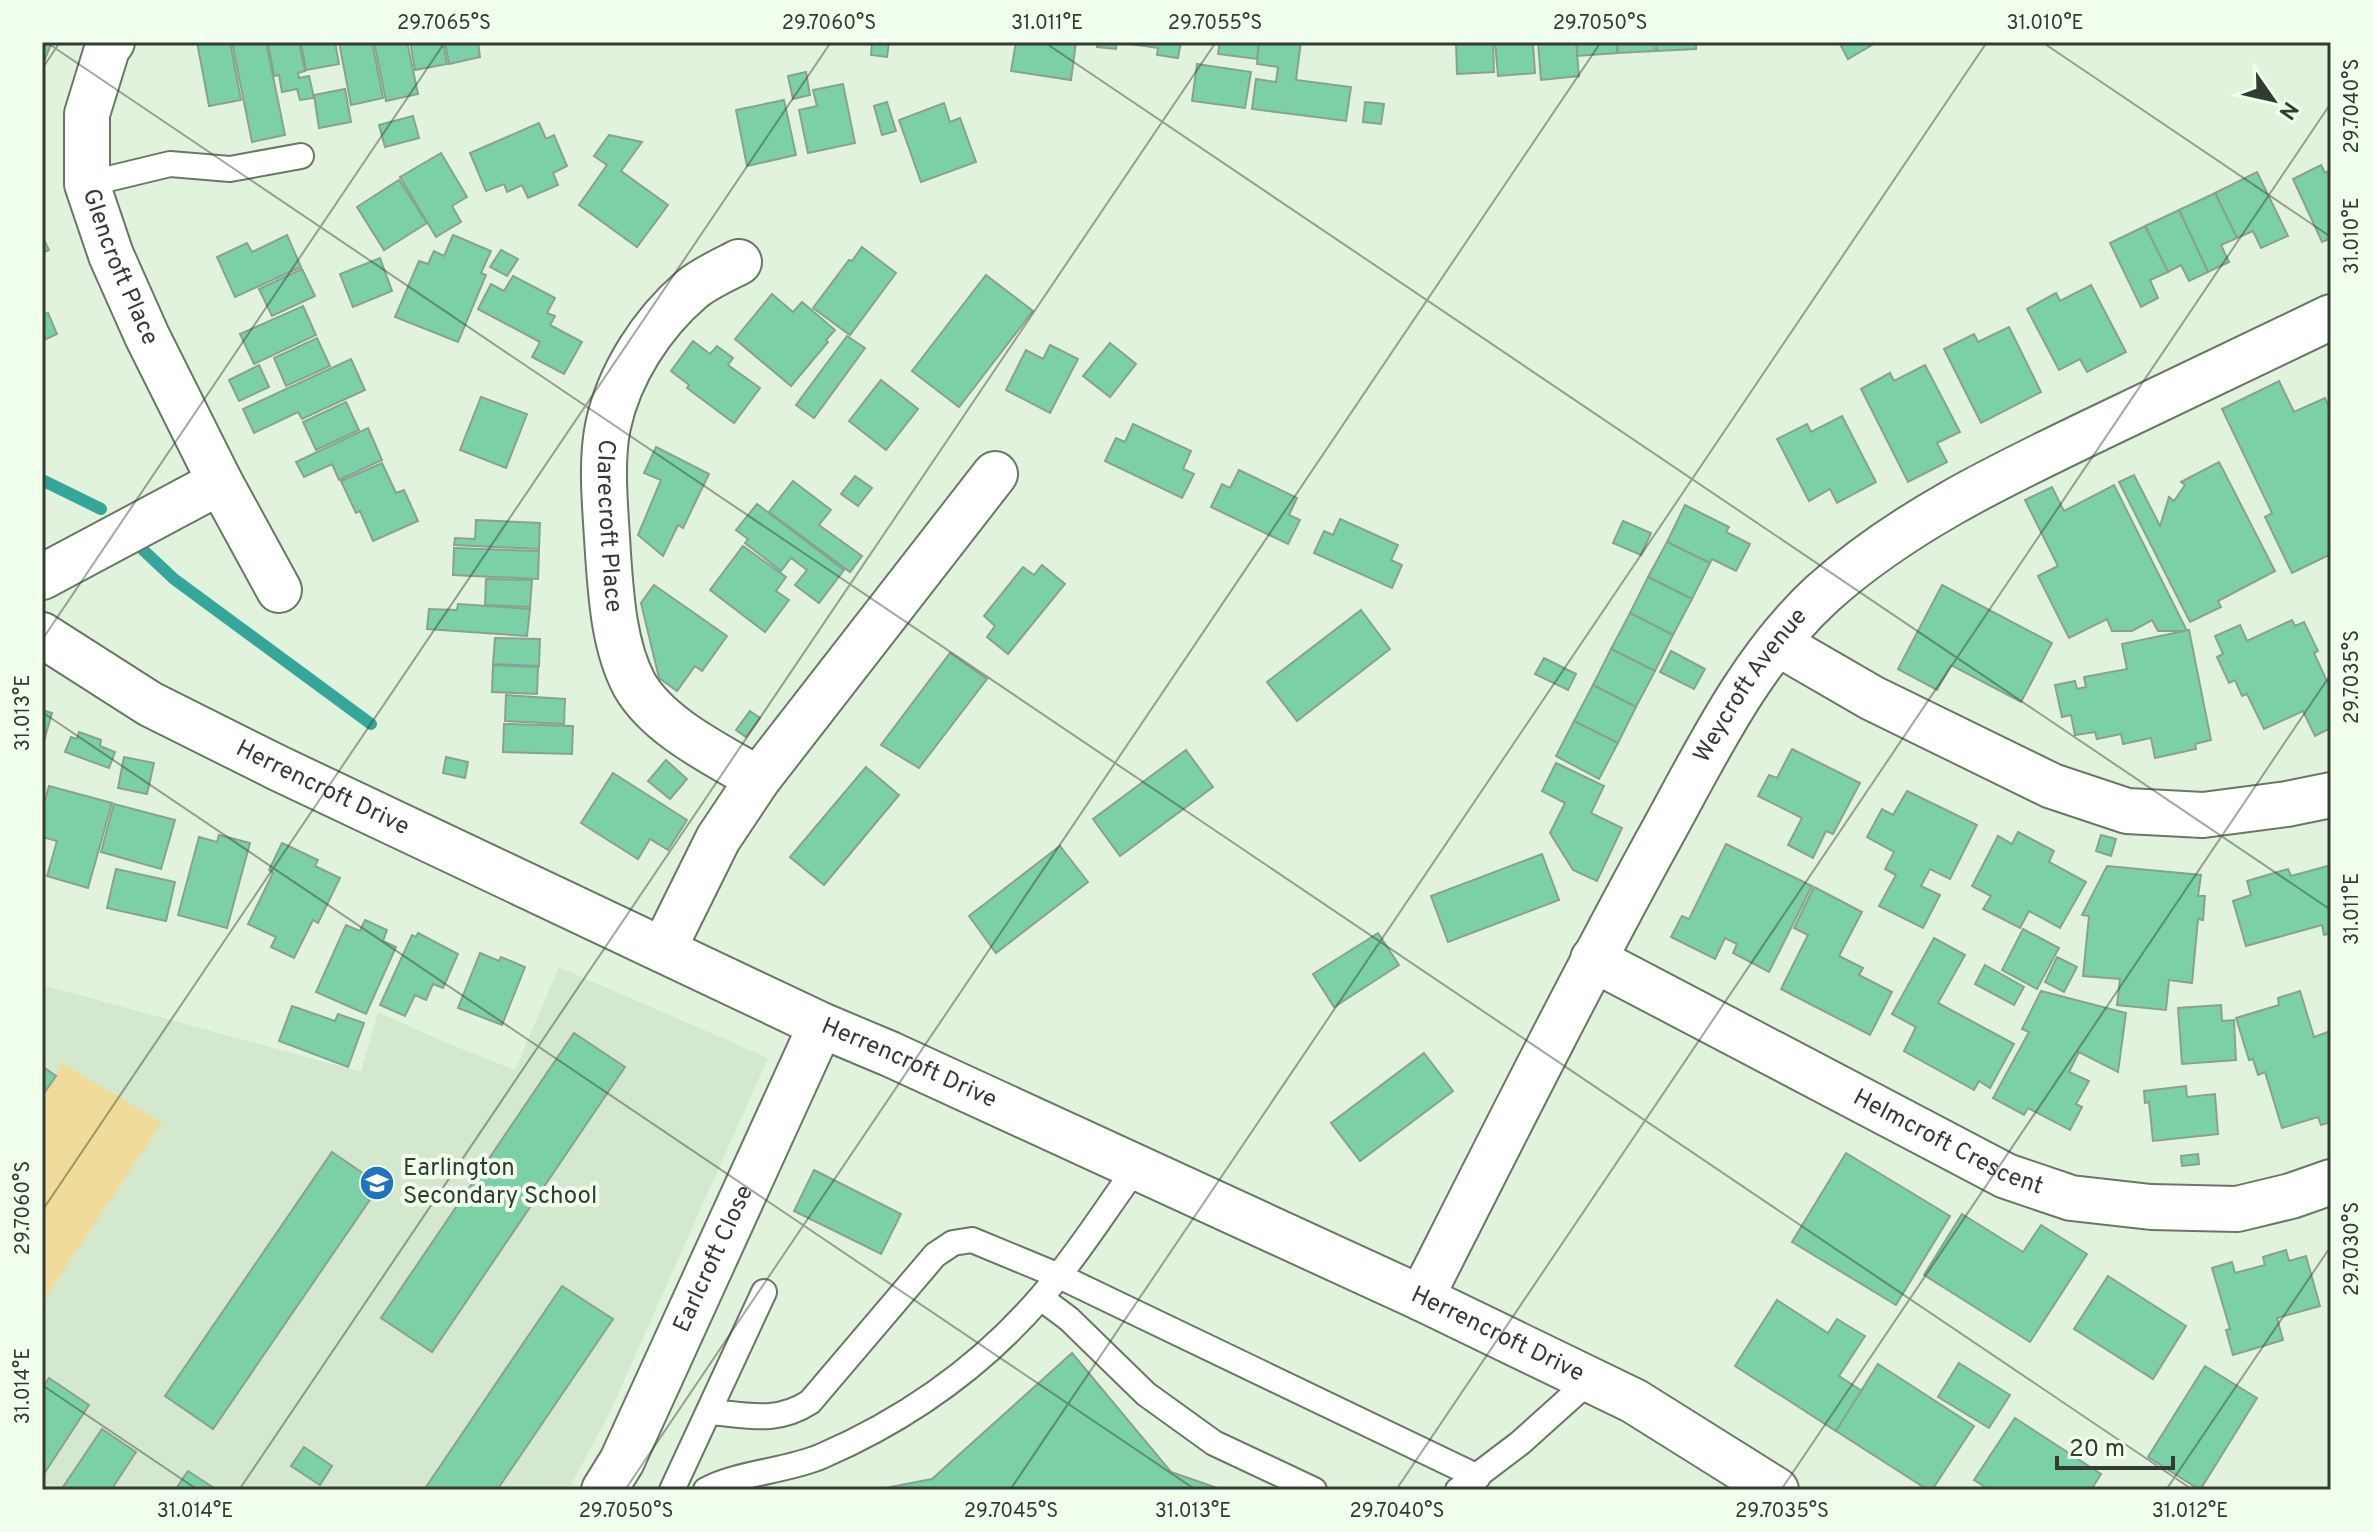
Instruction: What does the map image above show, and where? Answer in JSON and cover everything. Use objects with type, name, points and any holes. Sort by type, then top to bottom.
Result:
[{"type":"street","name":"Glencroft Place","points":[[112,42],[107,49],[87,114],[87,184],[111,255],[147,336],[220,482],[279,590]]},
{"type":"street","name":"Clarecroft Place","points":[[739,262],[694,287],[654,326],[634,359],[607,428],[605,491],[609,572],[621,653],[635,686],[662,717],[684,734],[758,779]]},
{"type":"street","name":"Weycroft Avenue","points":[[1421,1298],[1593,959],[1731,708],[1777,643],[1821,596],[1865,560],[1938,510],[2053,450],[2331,317]]},
{"type":"street","points":[[663,950],[718,839],[758,779],[995,474]]},
{"type":"street","points":[[42,577],[220,482]]},
{"type":"street","name":"Herrencroft Drive","points":[[42,635],[150,704],[312,785],[821,1025],[1421,1298],[1634,1401],[1776,1490]]},
{"type":"street","points":[[1777,643],[1872,698],[2052,786],[2127,811],[2203,815],[2331,795]]},
{"type":"street","name":"Helmcroft Crescent","points":[[1593,959],[2006,1176],[2071,1198],[2151,1207],[2237,1209],[2291,1196],[2331,1182]]},
{"type":"street","name":"Earlcroft Close","points":[[604,1490],[622,1461],[821,1025]]},
{"type":"lane","points":[[87,184],[170,164],[230,169],[301,156]]},
{"type":"lane","points":[[764,1292],[677,1482],[706,1489],[818,1458],[867,1435],[930,1398],[974,1366],[1041,1298],[1136,1168]]},
{"type":"lane","points":[[710,1412],[777,1417],[793,1413],[810,1402],[935,1255],[953,1243],[972,1240],[1059,1276],[1468,1484],[1520,1443],[1589,1381]]},
{"type":"lane","points":[[1041,1298],[1080,1329],[1146,1394],[1214,1443],[1314,1490]]},
{"type":"shaded area","name":"Earlington Secondary School","points":[[559,967],[768,1058],[608,1416],[568,1490],[42,1490],[42,985],[361,1072],[378,1012],[515,1070]]},
{"type":"shaded area","points":[[62,1063],[162,1123],[42,1303],[42,1096]]},
{"type":"building","points":[[42,42],[52,42],[43,64],[42,63]]},
{"type":"building","points":[[197,42],[230,42],[241,100],[209,106]]},
{"type":"building","points":[[232,42],[266,42],[285,135],[252,142]]},
{"type":"building","points":[[268,42],[299,42],[305,71],[298,73],[299,78],[309,76],[314,98],[300,100],[297,89],[282,92],[279,75],[274,76]]},
{"type":"building","points":[[301,42],[335,42],[339,64],[306,70]]},
{"type":"building","points":[[339,42],[372,42],[383,98],[351,105]]},
{"type":"building","points":[[374,42],[407,42],[418,94],[386,101]]},
{"type":"building","points":[[410,42],[443,42],[447,64],[415,70]]},
{"type":"building","points":[[445,42],[478,42],[480,57],[449,64]]},
{"type":"building","points":[[872,42],[889,42],[887,57],[871,55]]},
{"type":"building","points":[[1016,42],[1076,42],[1071,80],[1011,71]]},
{"type":"building","points":[[1097,42],[1116,42],[1116,49],[1097,47]]},
{"type":"building","points":[[1137,42],[1181,42],[1178,58],[1157,55],[1158,48],[1137,45]]},
{"type":"building","points":[[1220,42],[1259,42],[1257,59],[1218,54]]},
{"type":"building","points":[[1259,42],[1301,42],[1296,80],[1351,87],[1346,121],[1252,109],[1256,79],[1276,82],[1278,67],[1257,64]]},
{"type":"building","points":[[1456,42],[1493,42],[1494,72],[1457,74]]},
{"type":"building","points":[[1495,42],[1533,42],[1535,73],[1498,76]]},
{"type":"building","points":[[1538,42],[1576,42],[1579,76],[1541,80]]},
{"type":"building","points":[[1577,42],[1617,42],[1617,53],[1577,56]]},
{"type":"building","points":[[1618,42],[1654,42],[1655,51],[1618,53]]},
{"type":"building","points":[[1656,42],[1696,42],[1696,49],[1657,51]]},
{"type":"building","points":[[1839,42],[1877,42],[1848,59]]},
{"type":"building","points":[[1197,64],[1251,72],[1245,108],[1192,101]]},
{"type":"building","points":[[806,72],[810,95],[793,99],[788,76]]},
{"type":"building","points":[[843,84],[855,143],[808,153],[799,110],[817,106],[813,90]]},
{"type":"building","points":[[345,89],[351,122],[319,128],[314,95]]},
{"type":"building","points":[[784,100],[796,155],[747,166],[736,110]]},
{"type":"building","points":[[887,102],[896,131],[882,135],[874,106]]},
{"type":"building","points":[[1365,102],[1384,104],[1381,124],[1363,122]]},
{"type":"building","points":[[944,103],[950,122],[960,118],[976,162],[921,182],[899,120]]},
{"type":"building","points":[[413,116],[419,138],[385,147],[379,125]]},
{"type":"building","points":[[539,123],[546,139],[554,135],[567,166],[553,173],[558,185],[528,198],[522,185],[507,192],[504,184],[486,191],[470,153]]},
{"type":"building","points":[[609,135],[642,142],[621,171],[668,205],[637,247],[579,205],[607,165],[594,156]]},
{"type":"building","points":[[441,153],[467,197],[452,206],[461,222],[436,237],[400,177]]},
{"type":"building","points":[[2321,165],[2325,173],[2331,170],[2331,238],[2322,242],[2293,179]]},
{"type":"building","points":[[2257,172],[2288,236],[2261,248],[2253,231],[2237,238],[2215,193]]},
{"type":"building","points":[[399,180],[427,223],[384,250],[357,207]]},
{"type":"building","points":[[2215,193],[2237,238],[2221,245],[2229,262],[2208,272],[2179,210]]},
{"type":"building","points":[[2179,210],[2208,272],[2189,281],[2181,265],[2168,272],[2145,226]]},
{"type":"building","points":[[2145,226],[2168,272],[2150,280],[2158,298],[2141,307],[2110,243]]},
{"type":"building","points":[[287,235],[301,267],[235,297],[217,257],[247,243],[252,252]]},
{"type":"building","points":[[453,235],[491,251],[481,273],[486,275],[458,342],[395,317],[419,261],[428,264],[434,251],[444,256]]},
{"type":"building","points":[[42,236],[49,250],[42,253]]},
{"type":"building","points":[[862,247],[896,273],[850,335],[813,308]]},
{"type":"building","points":[[501,250],[518,259],[507,276],[490,267]]},
{"type":"building","points":[[380,258],[392,291],[353,307],[340,274]]},
{"type":"building","points":[[302,269],[315,296],[272,316],[259,289]]},
{"type":"building","points":[[986,275],[1033,311],[959,407],[912,371]]},
{"type":"building","points":[[513,276],[555,298],[547,313],[555,316],[550,325],[582,342],[564,374],[532,357],[540,342],[478,309],[491,284],[504,291]]},
{"type":"building","points":[[2091,285],[2126,352],[2087,372],[2080,359],[2059,370],[2027,309],[2056,293],[2060,301]]},
{"type":"building","points":[[772,294],[793,312],[802,302],[835,330],[791,386],[735,339]]},
{"type":"building","points":[[303,306],[316,335],[254,364],[240,334]]},
{"type":"building","points":[[48,313],[57,334],[42,341],[42,314]]},
{"type":"building","points":[[2009,327],[2041,392],[1981,423],[1944,349],[1974,334],[1978,342]]},
{"type":"building","points":[[847,336],[865,348],[814,418],[796,405]]},
{"type":"building","points":[[317,338],[330,366],[286,386],[274,358]]},
{"type":"building","points":[[693,341],[710,354],[717,346],[733,358],[728,365],[760,388],[734,423],[687,388],[689,385],[671,371]]},
{"type":"building","points":[[1110,343],[1136,364],[1110,397],[1083,376]]},
{"type":"building","points":[[1050,345],[1078,359],[1050,413],[1006,390],[1026,350],[1043,359]]},
{"type":"building","points":[[351,359],[365,390],[302,419],[298,412],[254,433],[243,409]]},
{"type":"building","points":[[259,365],[269,387],[239,401],[229,380]]},
{"type":"building","points":[[1925,365],[1960,432],[1937,443],[1947,462],[1908,482],[1861,389],[1890,373],[1894,381]]},
{"type":"building","points":[[881,380],[918,409],[886,450],[849,421]]},
{"type":"building","points":[[2279,381],[2294,412],[2325,398],[2331,411],[2331,554],[2292,573],[2265,517],[2272,513],[2222,409]]},
{"type":"building","points":[[481,397],[527,414],[506,468],[460,450]]},
{"type":"building","points":[[346,402],[359,430],[316,450],[303,422]]},
{"type":"building","points":[[1842,416],[1876,482],[1837,503],[1830,489],[1809,501],[1777,439],[1807,424],[1811,432]]},
{"type":"building","points":[[1133,424],[1191,451],[1183,469],[1194,474],[1182,498],[1105,461],[1116,438],[1125,442]]},
{"type":"building","points":[[368,428],[382,460],[339,480],[332,464],[304,477],[296,462]]},
{"type":"building","points":[[656,447],[709,474],[683,528],[678,525],[663,556],[638,535],[661,480],[644,473]]},
{"type":"building","points":[[2219,462],[2275,571],[2218,601],[2221,607],[2190,622],[2119,482],[2134,475],[2160,526],[2169,497],[2174,501],[2185,485],[2181,482]]},
{"type":"building","points":[[382,463],[396,493],[404,490],[418,521],[373,541],[360,511],[356,513],[341,481]]},
{"type":"building","points":[[1239,470],[1297,498],[1289,515],[1300,520],[1288,544],[1211,507],[1222,484],[1230,488]]},
{"type":"building","points":[[855,476],[872,488],[858,506],[841,494]]},
{"type":"building","points":[[793,481],[831,510],[819,525],[862,556],[850,572],[769,512]]},
{"type":"building","points":[[2114,485],[2187,631],[2158,631],[2152,620],[2132,631],[2112,631],[2107,619],[2069,638],[2038,576],[2058,566],[2025,500],[2052,487],[2064,511]]},
{"type":"building","points":[[757,504],[844,570],[819,603],[795,585],[807,570],[791,558],[781,571],[745,543],[748,539],[736,530]]},
{"type":"building","points":[[1685,505],[1729,527],[1726,532],[1750,544],[1736,571],[1712,559],[1710,563],[1667,542]]},
{"type":"building","points":[[1340,519],[1398,545],[1391,560],[1402,565],[1392,588],[1314,553],[1324,531],[1333,535]]},
{"type":"building","points":[[476,520],[540,523],[539,549],[454,545],[455,538],[475,539]]},
{"type":"building","points":[[1623,521],[1651,533],[1641,555],[1613,543]]},
{"type":"building","points":[[1667,542],[1710,563],[1692,599],[1648,577]]},
{"type":"building","points":[[743,546],[786,577],[776,591],[789,600],[765,632],[710,590]]},
{"type":"building","points":[[454,548],[539,551],[538,579],[453,575]]},
{"type":"building","points":[[1042,565],[1065,584],[1008,654],[987,637],[995,626],[984,616],[1023,567],[1034,575]]},
{"type":"building","points":[[1648,577],[1692,599],[1673,635],[1630,613]]},
{"type":"building","points":[[486,579],[532,580],[530,607],[485,605]]},
{"type":"building","points":[[654,585],[727,636],[702,671],[695,666],[677,691],[659,678],[641,603]]},
{"type":"building","points":[[1942,585],[2052,643],[2021,702],[1951,665],[1937,690],[1898,669]]},
{"type":"building","points":[[458,604],[530,609],[527,636],[427,629],[429,609],[457,610]]},
{"type":"building","points":[[1361,610],[1390,649],[1297,721],[1267,682]]},
{"type":"building","points":[[1630,613],[1673,635],[1655,671],[1611,649]]},
{"type":"building","points":[[2292,620],[2295,626],[2304,622],[2331,690],[2331,728],[2315,736],[2303,711],[2264,729],[2247,694],[2242,696],[2235,680],[2229,683],[2217,657],[2223,654],[2215,636],[2240,625],[2247,641]]},
{"type":"building","points":[[2189,630],[2211,740],[2195,744],[2196,749],[2155,758],[2151,738],[2123,744],[2121,734],[2097,739],[2095,732],[2075,735],[2071,715],[2062,717],[2055,685],[2075,681],[2077,689],[2086,687],[2084,677],[2127,669],[2122,644]]},
{"type":"building","points":[[495,638],[540,639],[539,666],[493,664]]},
{"type":"building","points":[[1611,649],[1655,671],[1636,707],[1593,685]]},
{"type":"building","points":[[1671,651],[1705,669],[1694,689],[1660,672]]},
{"type":"building","points":[[950,653],[987,679],[919,768],[881,745]]},
{"type":"building","points":[[1544,658],[1576,674],[1568,690],[1535,674]]},
{"type":"building","points":[[493,665],[538,667],[537,694],[492,692]]},
{"type":"building","points":[[1593,685],[1636,707],[1618,743],[1574,721]]},
{"type":"building","points":[[506,695],[565,699],[564,724],[505,721]]},
{"type":"building","points":[[42,710],[52,713],[42,748]]},
{"type":"building","points":[[750,711],[760,718],[746,737],[736,730]]},
{"type":"building","points":[[1574,721],[1618,743],[1599,779],[1556,756]]},
{"type":"building","points":[[504,724],[573,726],[572,754],[503,752]]},
{"type":"building","points":[[79,732],[101,740],[100,746],[115,752],[109,768],[65,752],[71,737],[77,739]]},
{"type":"building","points":[[1792,749],[1860,783],[1833,834],[1826,831],[1813,858],[1788,845],[1802,818],[1758,796],[1769,775],[1777,778]]},
{"type":"building","points":[[1186,750],[1213,787],[1120,856],[1093,819]]},
{"type":"building","points":[[124,757],[154,763],[147,794],[118,788]]},
{"type":"building","points":[[446,757],[468,762],[465,778],[443,773]]},
{"type":"building","points":[[666,760],[687,779],[670,799],[648,781]]},
{"type":"building","points":[[1556,763],[1604,786],[1591,813],[1622,828],[1597,881],[1573,870],[1550,833],[1565,803],[1542,791]]},
{"type":"building","points":[[866,767],[899,795],[824,885],[790,857]]},
{"type":"building","points":[[613,773],[687,820],[668,850],[650,839],[638,859],[581,823]]},
{"type":"building","points":[[49,786],[112,803],[88,888],[47,876],[57,841],[42,837],[42,810]]},
{"type":"building","points":[[1907,791],[1977,825],[1950,879],[1930,869],[1921,886],[1940,895],[1923,928],[1879,906],[1896,875],[1885,869],[1894,852],[1867,837],[1882,809],[1893,815]]},
{"type":"building","points":[[114,804],[175,820],[161,869],[101,852]]},
{"type":"building","points":[[2018,832],[2054,851],[2049,862],[2086,882],[2060,928],[2029,911],[2020,928],[1983,909],[1991,896],[1972,886],[1998,836],[2012,844]]},
{"type":"building","points":[[219,835],[250,843],[227,928],[178,915],[199,837],[217,842]]},
{"type":"building","points":[[2101,835],[2116,839],[2111,856],[2096,851]]},
{"type":"building","points":[[282,843],[318,860],[315,866],[340,878],[318,923],[313,920],[294,958],[271,947],[276,937],[248,924],[273,873],[269,870]]},
{"type":"building","points":[[1726,844],[1812,886],[1769,972],[1733,953],[1737,944],[1725,938],[1715,959],[1671,937],[1682,916],[1689,919]]},
{"type":"building","points":[[1060,846],[1088,882],[996,953],[969,916]]},
{"type":"building","points":[[1542,854],[1559,900],[1448,942],[1431,896]]},
{"type":"building","points":[[2331,865],[2331,933],[2324,935],[2322,925],[2246,946],[2233,901],[2251,895],[2247,881],[2288,869],[2291,876]]},
{"type":"building","points":[[2107,866],[2201,875],[2198,896],[2205,896],[2203,920],[2198,919],[2192,983],[2169,980],[2166,1010],[2117,1005],[2120,979],[2083,976],[2089,916],[2082,915]]},
{"type":"building","points":[[116,869],[175,882],[166,921],[107,908]]},
{"type":"building","points":[[1814,887],[1862,912],[1839,956],[1863,968],[1859,975],[1892,992],[1870,1035],[1781,989],[1808,935],[1794,928]]},
{"type":"building","points":[[365,920],[387,930],[383,941],[396,947],[366,1014],[316,992],[346,925],[360,931]]},
{"type":"building","points":[[2023,929],[2059,948],[2037,989],[2002,970]]},
{"type":"building","points":[[418,933],[458,954],[443,988],[433,984],[426,1000],[415,995],[405,1016],[380,1005],[412,935],[416,937]]},
{"type":"building","points":[[1378,933],[1399,965],[1334,1007],[1313,974]]},
{"type":"building","points":[[1934,938],[1965,955],[1938,1003],[2014,1044],[1990,1088],[1979,1081],[1974,1090],[1904,1051],[1916,1027],[1892,1014]]},
{"type":"building","points":[[480,953],[499,961],[501,957],[525,967],[502,1025],[458,1008]]},
{"type":"building","points":[[2057,957],[2077,967],[2064,992],[2045,982]]},
{"type":"building","points":[[1985,965],[2024,987],[2014,1005],[1975,984]]},
{"type":"building","points":[[2041,991],[2126,1013],[2118,1072],[2079,1052],[2069,1072],[2089,1081],[2076,1104],[2082,1107],[2070,1130],[2028,1108],[2024,1115],[1993,1098],[2029,1032],[2022,1029]]},
{"type":"building","points":[[2300,991],[2314,1037],[2331,1031],[2331,1122],[2321,1125],[2318,1117],[2282,1128],[2265,1072],[2258,1075],[2253,1059],[2249,1060],[2236,1018],[2279,1005],[2278,998]]},
{"type":"building","points":[[2221,1005],[2222,1021],[2234,1020],[2236,1060],[2182,1064],[2178,1008]]},
{"type":"building","points":[[292,1006],[335,1021],[338,1014],[364,1023],[348,1067],[279,1041]]},
{"type":"building","points":[[574,1033],[625,1067],[432,1352],[381,1318]]},
{"type":"building","points":[[1424,1053],[1453,1091],[1360,1161],[1331,1123]]},
{"type":"building","points":[[42,1066],[56,1076],[42,1096]]},
{"type":"building","points":[[2186,1086],[2187,1097],[2215,1094],[2218,1134],[2153,1141],[2149,1102],[2145,1103],[2144,1091]]},
{"type":"building","points":[[332,1152],[380,1185],[213,1429],[165,1396]]},
{"type":"building","points":[[1846,1153],[1950,1216],[1896,1305],[1792,1242]]},
{"type":"building","points":[[2198,1154],[2199,1164],[2182,1166],[2181,1156]]},
{"type":"building","points":[[814,1170],[901,1214],[881,1254],[794,1211]]},
{"type":"building","points":[[1962,1214],[2023,1252],[2041,1225],[2087,1254],[2030,1342],[1924,1275]]},
{"type":"building","points":[[2286,1250],[2289,1261],[2306,1256],[2320,1306],[2277,1318],[2283,1340],[2233,1355],[2226,1330],[2230,1329],[2212,1268],[2232,1262],[2235,1273],[2265,1265],[2263,1257]]},
{"type":"building","points":[[2108,1276],[2186,1326],[2153,1379],[2074,1329]]},
{"type":"building","points":[[562,1286],[613,1319],[497,1490],[424,1490]]},
{"type":"building","points":[[1777,1300],[1828,1333],[1837,1319],[1865,1336],[1839,1376],[1862,1391],[1836,1431],[1735,1366]]},
{"type":"building","points":[[1072,1353],[1171,1472],[1223,1490],[875,1490],[932,1479]]},
{"type":"building","points":[[1959,1363],[2010,1395],[1989,1428],[1938,1397]]},
{"type":"building","points":[[1878,1364],[1974,1426],[1932,1490],[1836,1431]]},
{"type":"building","points":[[2205,1366],[2257,1398],[2200,1490],[2148,1457]]},
{"type":"building","points":[[49,1378],[89,1405],[42,1477],[42,1389]]},
{"type":"building","points":[[2015,1418],[2101,1474],[2091,1490],[1990,1490],[1974,1480]]},
{"type":"building","points":[[102,1429],[136,1452],[111,1490],[61,1490]]},
{"type":"building","points":[[304,1447],[332,1466],[320,1485],[291,1466]]},
{"type":"building","points":[[188,1471],[217,1490],[175,1490]]},
{"type":"waterway","points":[[42,480],[101,509]]},
{"type":"waterway","points":[[141,548],[174,579],[371,724]]},
{"type":"place","name":"Earlington Secondary School","points":[[377,1183]]}]
